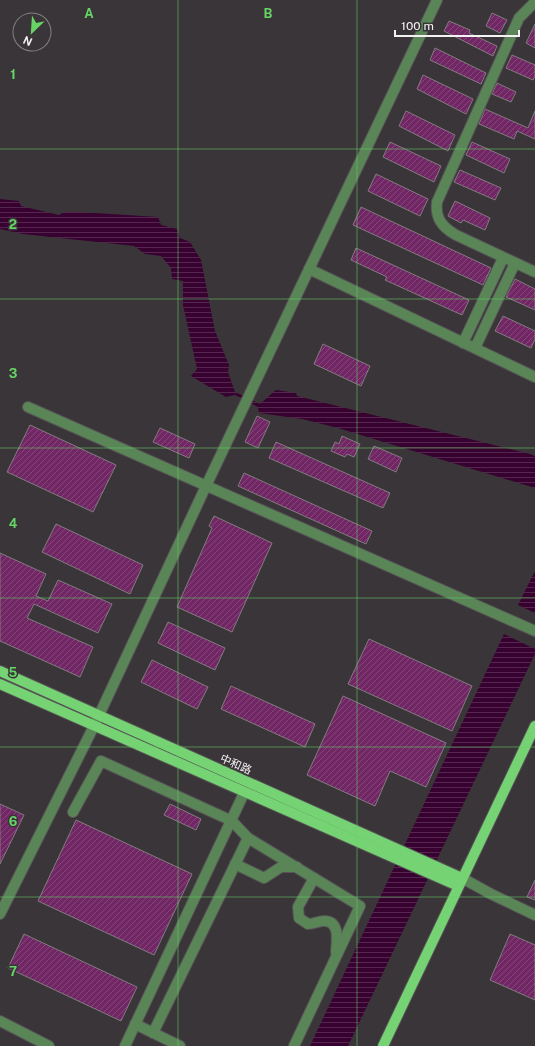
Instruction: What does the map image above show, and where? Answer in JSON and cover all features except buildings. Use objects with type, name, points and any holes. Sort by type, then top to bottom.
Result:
[{"type":"main road","name":"中和路","points":[[0,671],[96,721],[244,793],[460,882]]},
{"type":"main road","name":"中和路","points":[[0,684],[96,721],[460,882]]},
{"type":"main road","points":[[383,1046],[535,726]]},
{"type":"street","points":[[0,914],[96,721],[437,0]]},
{"type":"street","points":[[535,2],[519,18],[470,124],[437,202],[436,211],[444,228],[503,258],[535,272]]},
{"type":"street","points":[[464,343],[503,258]]},
{"type":"street","points":[[475,348],[515,263]]},
{"type":"street","points":[[309,269],[535,377]]},
{"type":"street","points":[[28,407],[535,631]]},
{"type":"street","points":[[73,812],[101,761],[232,821],[248,838],[360,906],[294,1046]]},
{"type":"street","points":[[125,1046],[244,793]]},
{"type":"street","points":[[153,1033],[248,838]]},
{"type":"street","points":[[235,864],[264,878],[269,877],[281,867],[297,868]]},
{"type":"street","points":[[314,878],[298,907],[297,912],[299,918],[308,924],[326,921],[335,927],[337,932],[336,956]]},
{"type":"street","points":[[460,882],[491,894],[535,915]]},
{"type":"street","points":[[0,1021],[49,1046]]},
{"type":"street","points":[[135,1024],[180,1046]]},
{"type":"shaded area","points":[[0,199],[19,201],[21,206],[59,215],[64,212],[79,212],[158,217],[161,225],[177,229],[180,238],[190,242],[201,260],[215,331],[229,365],[228,372],[235,392],[260,404],[276,390],[296,393],[297,396],[530,454],[535,456],[535,488],[338,428],[302,419],[259,413],[258,407],[235,395],[226,397],[191,376],[197,369],[183,305],[183,281],[172,279],[171,268],[161,256],[145,254],[134,246],[23,234],[0,229]]},
{"type":"shaded area","points":[[535,571],[535,613],[518,605]]},
{"type":"shaded area","points":[[504,634],[535,649],[535,654],[348,1046],[310,1046]]}]
